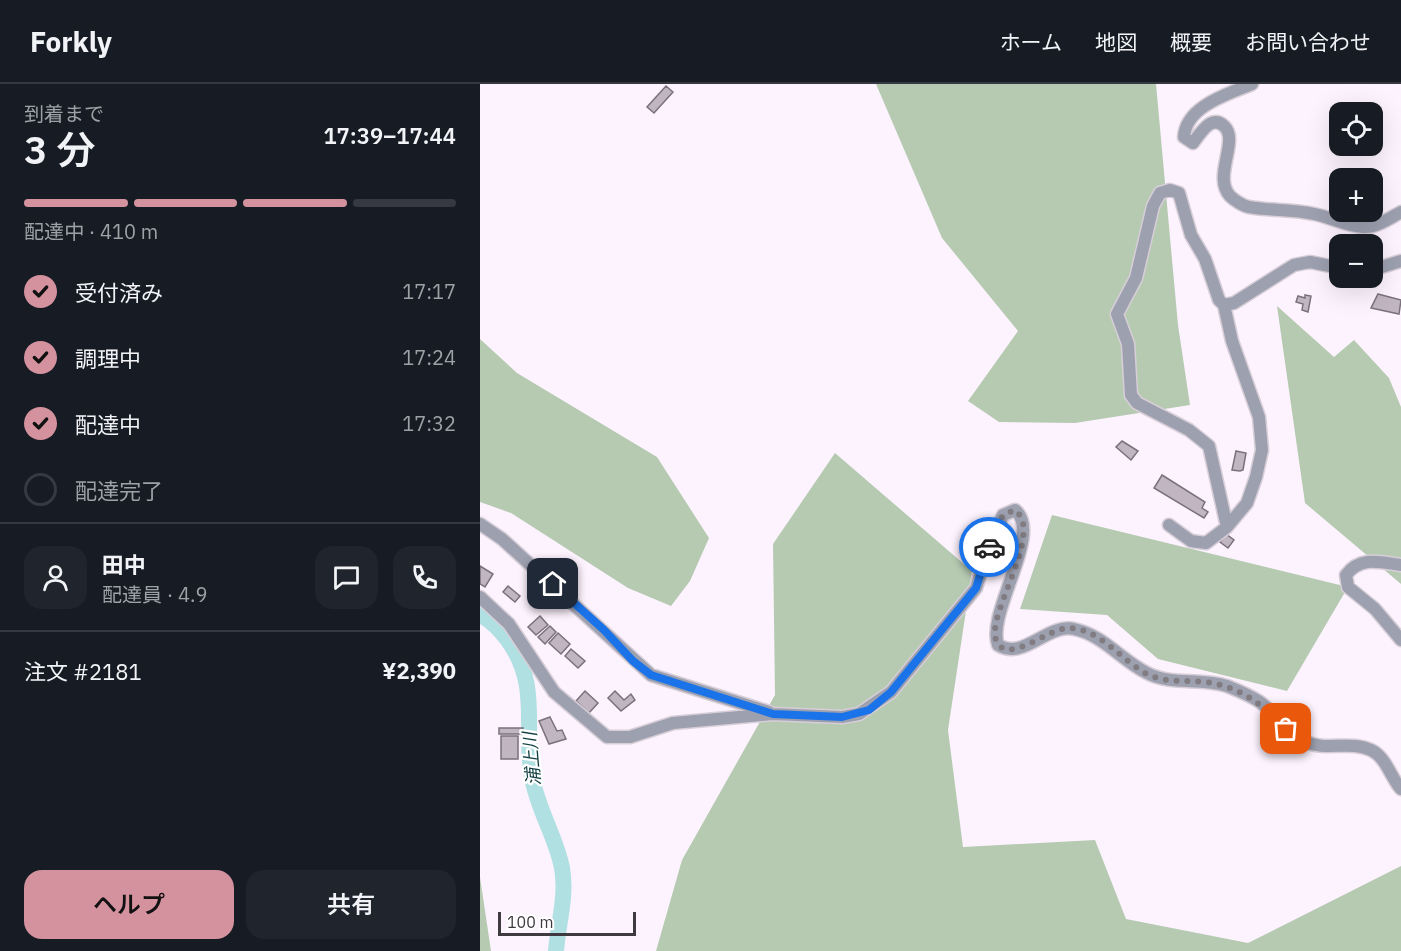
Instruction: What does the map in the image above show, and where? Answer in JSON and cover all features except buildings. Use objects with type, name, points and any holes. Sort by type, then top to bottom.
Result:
[{"type":"street","points":[[1252,84],[1201,109],[1185,129],[1184,136],[1193,143],[1207,125],[1222,124],[1227,129],[1229,137],[1223,183],[1231,198],[1247,207],[1313,213],[1364,227],[1386,221],[1401,212]]},
{"type":"street","points":[[1169,525],[1191,541],[1206,543],[1227,526],[1247,502],[1262,450],[1259,417],[1232,341],[1224,305],[1219,300],[1205,259],[1191,235],[1179,193],[1170,190],[1160,193],[1153,206],[1136,278],[1117,314],[1128,344],[1131,395],[1137,403],[1190,430],[1209,446],[1227,526]]},
{"type":"street","points":[[1383,267],[1401,261]]},
{"type":"street","points":[[1224,305],[1234,303],[1294,265],[1310,262],[1329,266]]},
{"type":"street","points":[[480,597],[509,624],[554,692],[607,736],[630,737],[673,723],[773,714],[842,717],[859,714],[891,692],[976,588],[1003,515],[1015,510],[1020,513],[1023,524],[1022,539],[1017,562],[998,613],[995,636],[998,645],[1005,650],[1015,649],[1056,630],[1071,628],[1091,633],[1149,675],[1172,681],[1225,686],[1240,692],[1259,702],[1286,729],[1306,742],[1322,746],[1353,746],[1372,751],[1383,762],[1401,789]]},
{"type":"street","points":[[480,524],[510,546],[651,675],[773,714]]},
{"type":"street","points":[[1401,565],[1363,561],[1352,566],[1346,575],[1348,587],[1375,609],[1401,640]]},
{"type":"green space","points":[[876,84],[1156,84],[1178,325],[1190,405],[1075,423],[999,422],[968,401],[1018,331],[942,238]]},
{"type":"green space","points":[[1277,306],[1334,357],[1354,340],[1389,378],[1401,407],[1401,584],[1305,503]]},
{"type":"green space","points":[[480,339],[517,373],[657,457],[709,538],[690,581],[671,606],[628,588],[511,513],[480,502]]},
{"type":"green space","points":[[835,453],[972,571],[948,730],[963,847],[1095,840],[1126,919],[1248,943],[1401,866],[1401,951],[656,951],[682,860],[775,695],[773,544]]},
{"type":"green space","points":[[1052,515],[1348,587],[1287,691],[1158,659],[1107,615],[1020,609]]},
{"type":"green space","points":[[480,877],[491,951],[480,951]]},
{"type":"waterway","name":"浦上川","points":[[480,615],[507,639],[524,673],[529,706],[530,758],[534,789],[562,868],[563,899],[556,951]]},
{"type":"way so far","points":[[989,547],[1003,515],[1015,510],[1020,513],[1023,524],[1022,539],[1017,562],[998,613],[995,636],[998,645],[1005,650],[1029,644],[1056,630],[1071,628],[1091,633],[1149,675],[1172,681],[1205,682],[1240,692],[1259,702],[1286,729]]},
{"type":"route","points":[[553,584],[604,630],[633,661],[651,675],[773,714],[842,717],[869,710],[891,692],[976,588],[989,547]]}]
